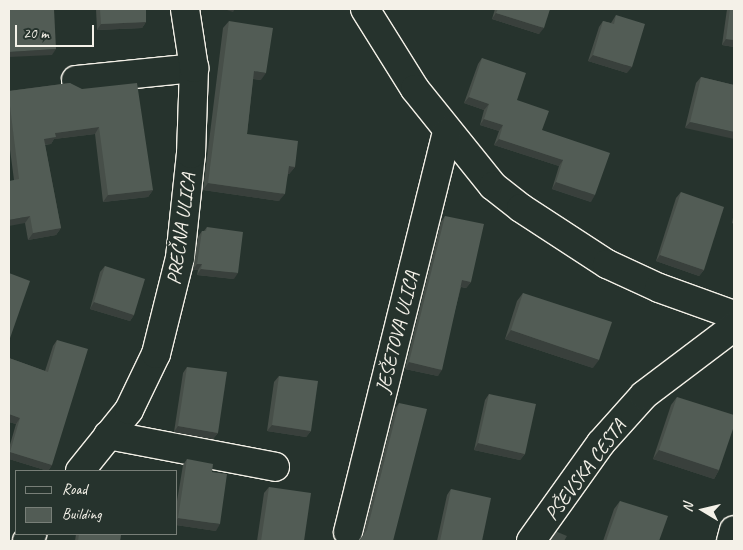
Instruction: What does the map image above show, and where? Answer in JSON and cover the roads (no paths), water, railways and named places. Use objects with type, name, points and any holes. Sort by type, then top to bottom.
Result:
[{"type":"street","name":"PREČNA ULICA","points":[[81,470],[128,410],[156,354],[180,258],[191,154],[194,68],[185,9]]},
{"type":"street","points":[[365,9],[415,89],[447,132],[493,186],[552,229],[607,264],[659,288],[734,315]]},
{"type":"street","points":[[76,80],[194,68]]},
{"type":"street","name":"JEŠETOVA ULICA","points":[[348,532],[447,132]]},
{"type":"street","name":"PŠEVSKA CESTA","points":[[531,541],[600,443],[644,395],[734,327]]},
{"type":"street","points":[[108,435],[275,467]]},
{"type":"street","points":[[731,541],[734,530]]}]
